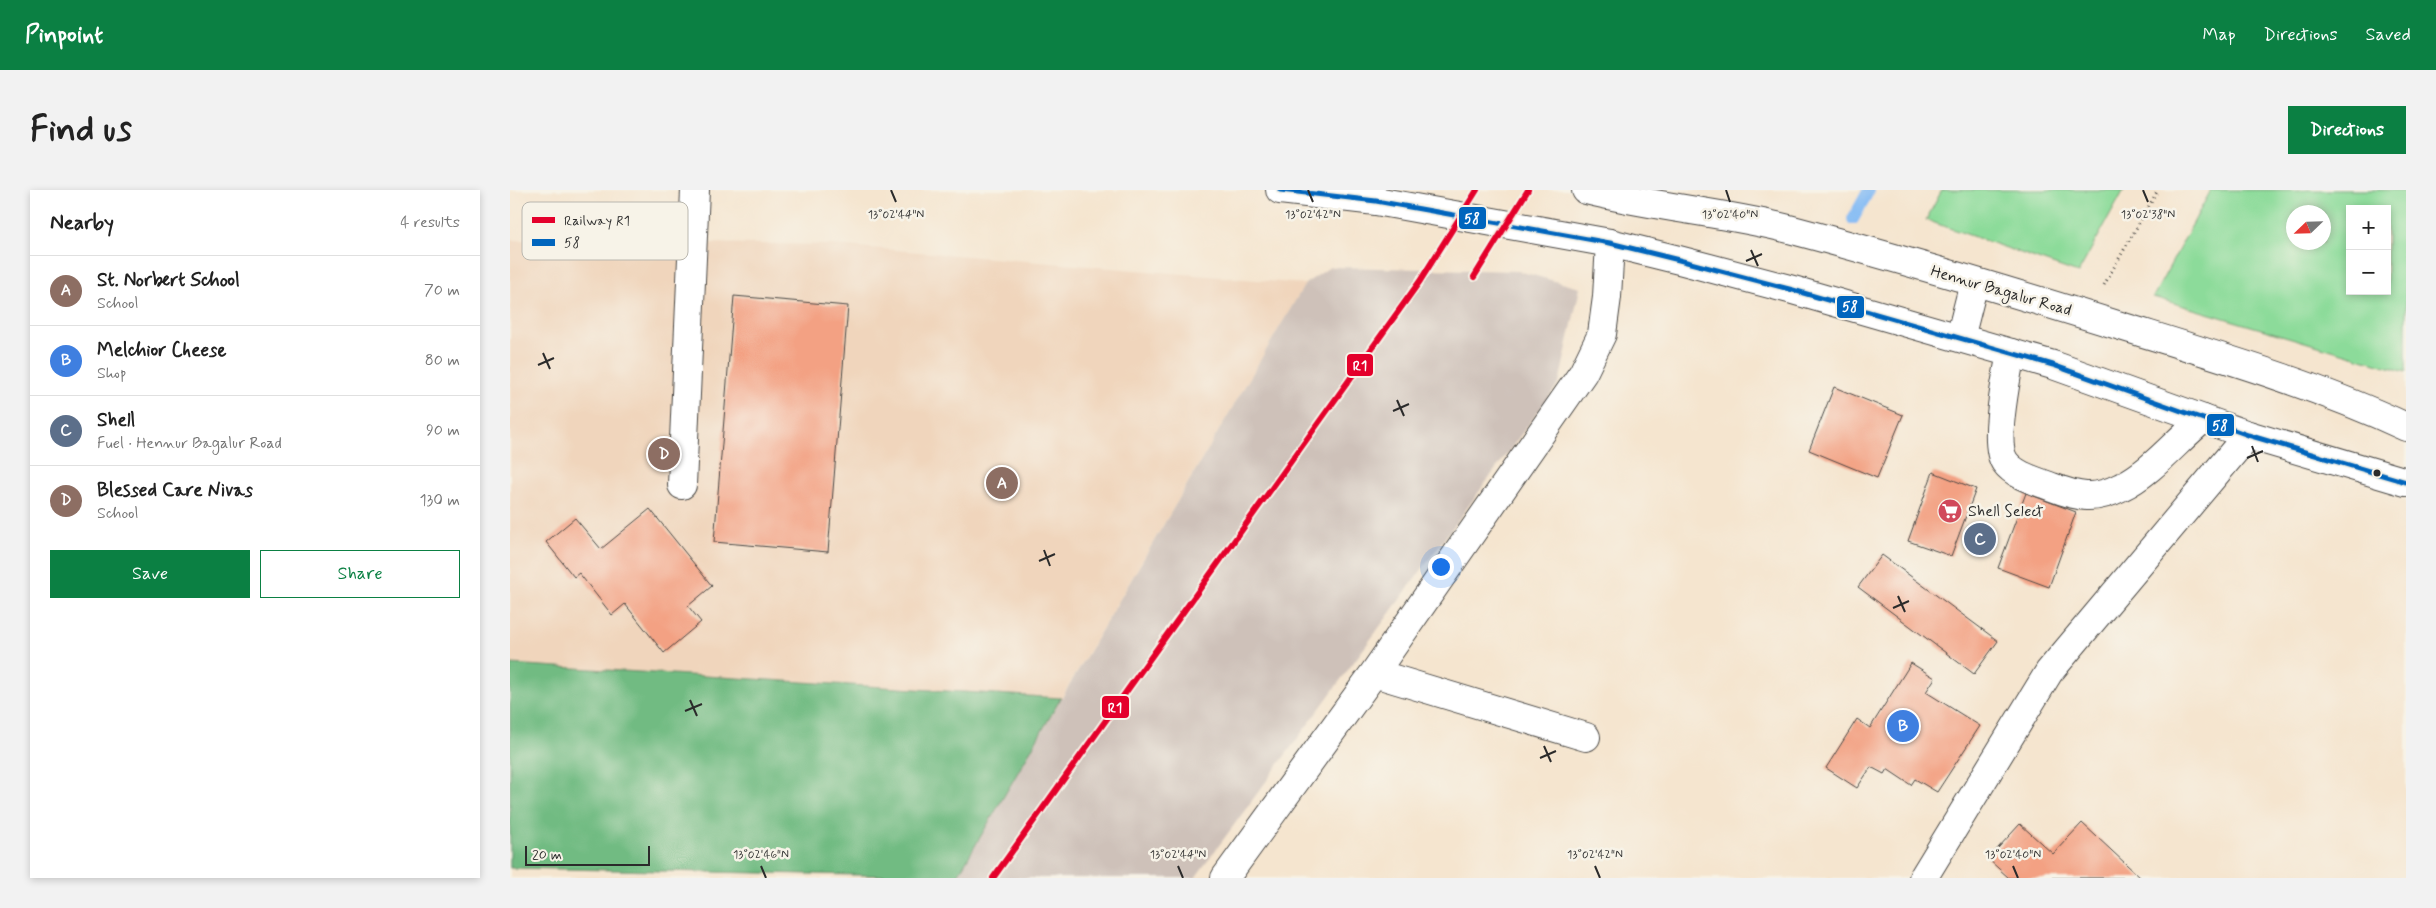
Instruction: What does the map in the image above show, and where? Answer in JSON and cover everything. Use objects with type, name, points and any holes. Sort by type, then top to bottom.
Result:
[{"type":"main road","points":[[682,485],[695,190]]},
{"type":"main road","points":[[1280,190],[1376,200],[1610,242],[1793,290],[2011,353],[2248,436],[2406,482]]},
{"type":"main road","name":"Hennur Bagalur Road","points":[[1586,190],[1787,229],[2086,316],[2256,368],[2370,410],[2406,426]]},
{"type":"main road","points":[[1225,878],[1374,674],[1583,373],[1602,334],[1607,297],[1610,242]]},
{"type":"main road","points":[[1960,338],[1974,283]]},
{"type":"main road","points":[[2011,353],[2000,424],[2001,445],[2005,462],[2024,476],[2077,496],[2099,496],[2122,487],[2150,466],[2203,419]]},
{"type":"main road","points":[[1923,878],[2049,672],[2248,436]]},
{"type":"main road","points":[[1374,674],[1586,737]]},
{"type":"path","points":[[2086,316],[2158,190]]},
{"type":"shaded area","points":[[510,240],[522,240],[522,260],[688,260],[688,243],[834,245],[1305,284],[1061,698],[510,664]]},
{"type":"shaded area","points":[[1330,267],[1518,271],[1580,288],[1559,383],[1195,878],[956,878],[1305,284]]},
{"type":"green space","points":[[1942,190],[2124,190],[2078,273],[1926,220]]},
{"type":"green space","points":[[2211,190],[2406,190],[2406,372],[2153,297]]},
{"type":"green space","points":[[510,664],[1061,698],[957,877],[510,868]]},
{"type":"building","points":[[734,296],[848,306],[828,552],[714,542]]},
{"type":"building","points":[[1834,387],[1903,415],[1877,478],[1809,450]]},
{"type":"building","points":[[1933,472],[1976,489],[1951,556],[1908,541]]},
{"type":"building","points":[[2026,493],[2076,512],[2049,587],[1998,568]]},
{"type":"building","points":[[650,509],[712,586],[688,606],[701,622],[664,653],[625,604],[612,615],[579,573],[574,577],[546,542],[575,518],[601,549]]},
{"type":"building","points":[[1882,555],[1998,641],[1974,674],[1858,587]]},
{"type":"building","points":[[1911,663],[1935,678],[1926,692],[1980,726],[1937,792],[1915,779],[1911,785],[1887,769],[1884,774],[1871,767],[1857,788],[1826,768],[1857,719],[1870,728]]},
{"type":"building","points":[[2082,823],[2141,878],[2009,878],[1988,859],[2020,824],[2053,854]]},
{"type":"waterway","points":[[1853,219],[1869,190]]},
{"type":"railway","points":[[993,878],[1420,281],[1477,190]]},
{"type":"rail line","name":"R1","points":[[993,878],[1420,281],[1477,190]]},
{"type":"rail line","name":"R1","points":[[1474,277],[1528,190]]},
{"type":"transit line","name":"58","points":[[1280,190],[1376,201],[1610,243],[1679,260],[1793,290],[2053,365],[2248,435],[2406,482]]},
{"type":"place","name":"Blessed Care Nivas","points":[[664,454]]},
{"type":"place","name":"St. Norbert School","points":[[1002,483]]},
{"type":"place","name":"Shell Select","points":[[1950,511]]},
{"type":"place","name":"Shell","points":[[1980,539]]},
{"type":"place","name":"Melchior Cheese","points":[[1903,726]]}]
